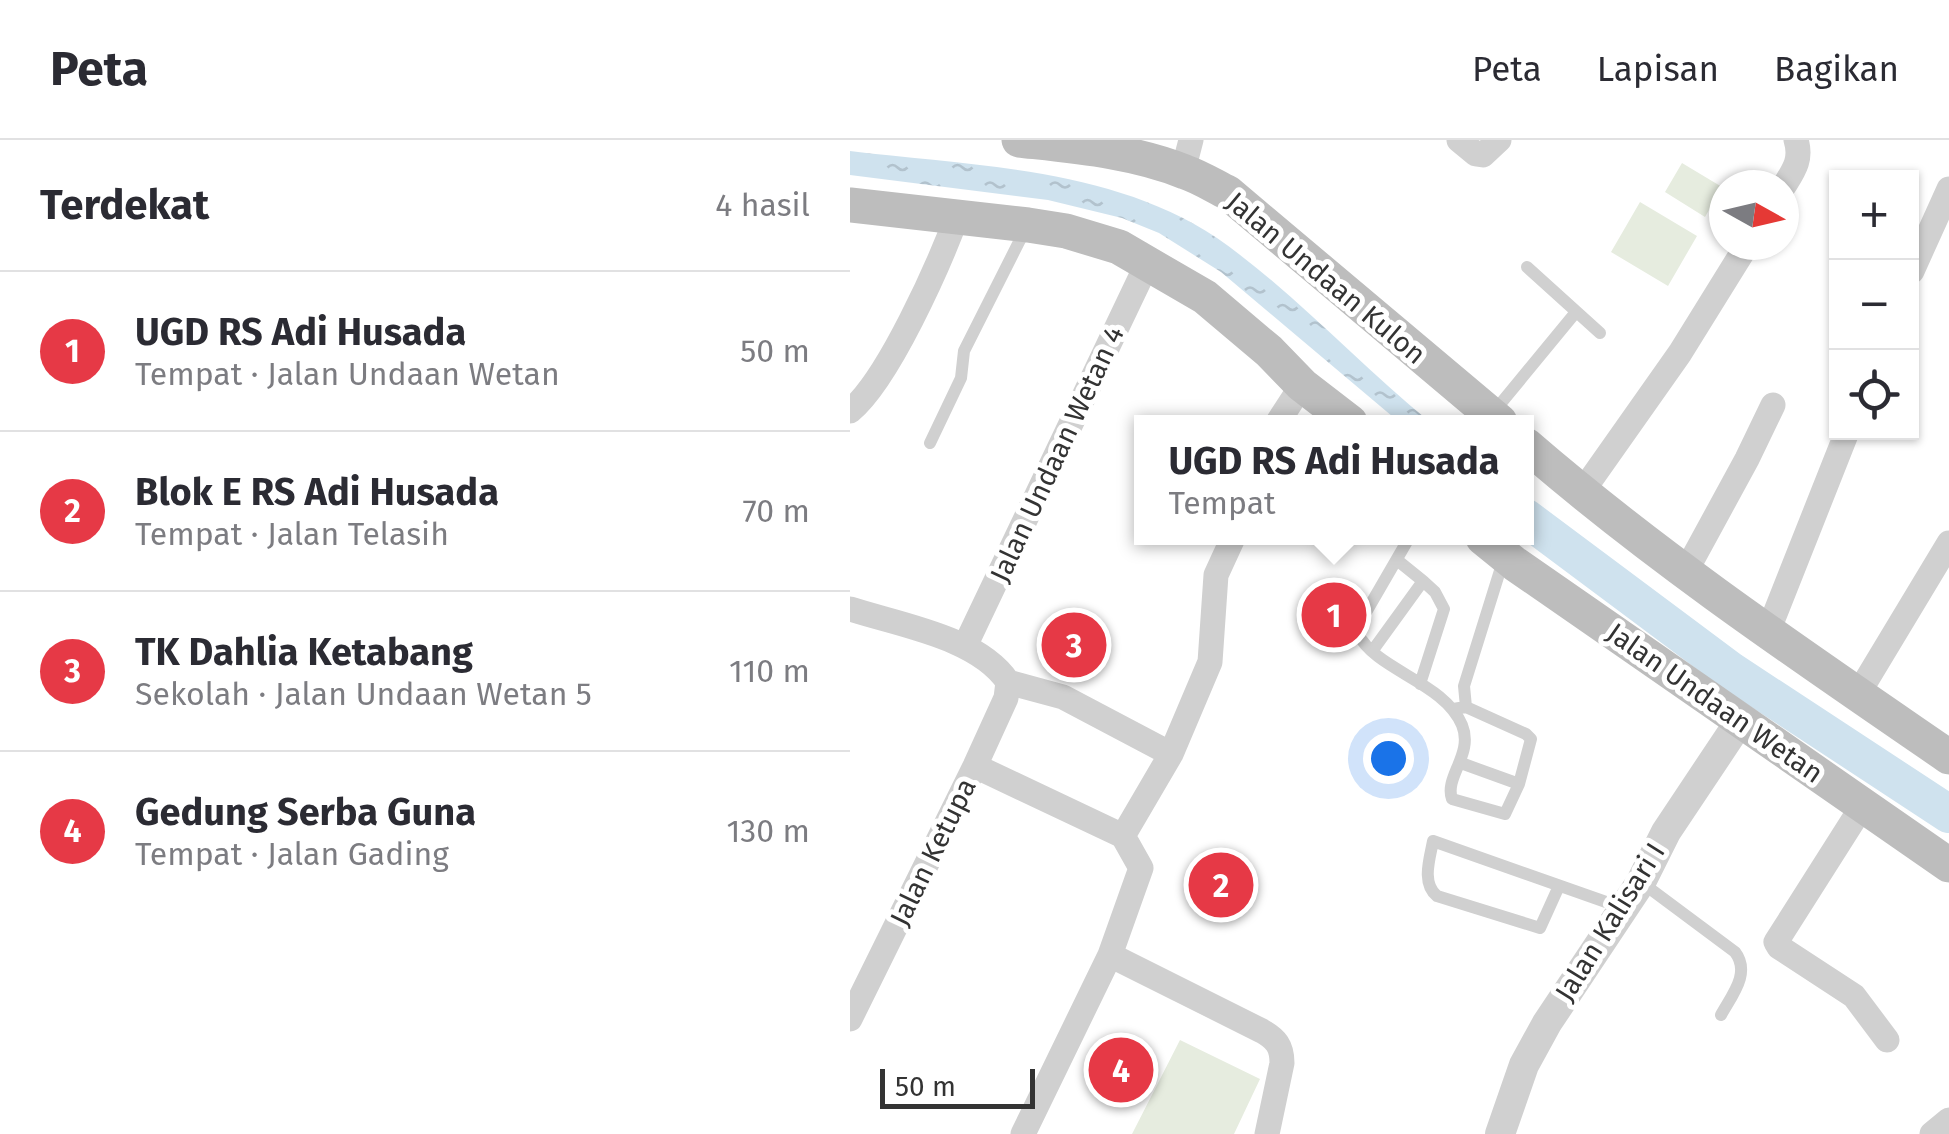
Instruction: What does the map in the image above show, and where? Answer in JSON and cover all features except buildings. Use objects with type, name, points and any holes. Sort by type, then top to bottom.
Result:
[{"type":"main road","name":"Jalan Undaan Kulon","points":[[1020,140],[1187,155],[1491,415]]},
{"type":"main road","points":[[850,205],[1028,225],[1096,240],[1148,262],[1228,315],[1302,385],[1341,415]]},
{"type":"main road","points":[[1534,452],[1767,634],[1949,757]]},
{"type":"main road","name":"Jalan Undaan Wetan","points":[[1494,546],[1949,864]]},
{"type":"street","points":[[1459,140],[1476,154],[1493,147]]},
{"type":"street","points":[[1793,170],[1800,152],[1796,140]]},
{"type":"street","points":[[1917,260],[1949,189]]},
{"type":"street","points":[[850,411],[875,381],[901,336],[957,216]]},
{"type":"street","points":[[1582,492],[1680,353],[1738,260]]},
{"type":"street","name":"Jalan Undaan Wetan 4","points":[[965,646],[1148,262]]},
{"type":"street","points":[[1283,415],[1302,385]]},
{"type":"street","points":[[1686,571],[1773,405]]},
{"type":"street","points":[[1767,634],[1844,440]]},
{"type":"street","points":[[1858,694],[1949,543]]},
{"type":"street","points":[[1123,836],[1171,754],[1210,662],[1216,575],[1230,545]]},
{"type":"street","points":[[850,609],[965,646],[992,663],[1008,682],[1062,697],[1171,754]]},
{"type":"street","name":"Jalan Ketupa","points":[[850,1020],[975,766],[1006,698],[1008,682]]},
{"type":"street","name":"Jalan Kalisari I","points":[[1500,1134],[1532,1050],[1640,882],[1666,832],[1740,721]]},
{"type":"street","points":[[975,766],[1123,836],[1141,868],[1110,956],[1033,1131]]},
{"type":"street","points":[[1863,805],[1776,942],[1854,996],[1887,1040]]},
{"type":"street","points":[[1110,956],[1277,1041],[1282,1062],[1267,1134]]},
{"type":"street","points":[[1932,1134],[1949,1120]]},
{"type":"lane","points":[[930,442],[961,378],[964,351],[1028,225]]},
{"type":"lane","points":[[1527,267],[1600,333]]},
{"type":"lane","points":[[1499,415],[1576,312]]},
{"type":"lane","points":[[1405,545],[1358,626],[1361,641],[1459,708],[1531,739],[1505,814],[1456,802],[1449,794],[1462,763],[1466,738],[1459,708],[1485,610],[1494,546]]},
{"type":"lane","points":[[1397,560],[1435,592],[1444,610],[1420,684]]},
{"type":"lane","points":[[1372,650],[1423,581]]},
{"type":"lane","points":[[1462,763],[1518,784]]},
{"type":"lane","points":[[1559,886],[1540,928],[1437,896],[1428,881],[1433,840],[1623,908]]},
{"type":"lane","points":[[1640,882],[1741,960],[1741,978],[1721,1015]]},
{"type":"shaded area","points":[[1682,163],[1709,179],[1709,210],[1705,217],[1665,192]]},
{"type":"shaded area","points":[[1640,202],[1697,236],[1668,286],[1611,252]]},
{"type":"shaded area","points":[[1180,1040],[1260,1079],[1234,1134],[1132,1134]]},
{"type":"water","points":[[850,151],[992,166],[1086,183],[1176,214],[1245,259],[1422,415],[1391,415],[1221,272],[1159,233],[1122,218],[1048,200],[850,175]]},
{"type":"waterway","points":[[1534,524],[1731,671],[1949,814]]},
{"type":"place","name":"UGD RS Adi Husada","points":[[1334,615]]},
{"type":"place","name":"TK Dahlia Ketabang","points":[[1074,645]]},
{"type":"place","name":"Blok E RS Adi Husada","points":[[1221,885]]},
{"type":"place","name":"Gedung Serba Guna","points":[[1121,1070]]}]
